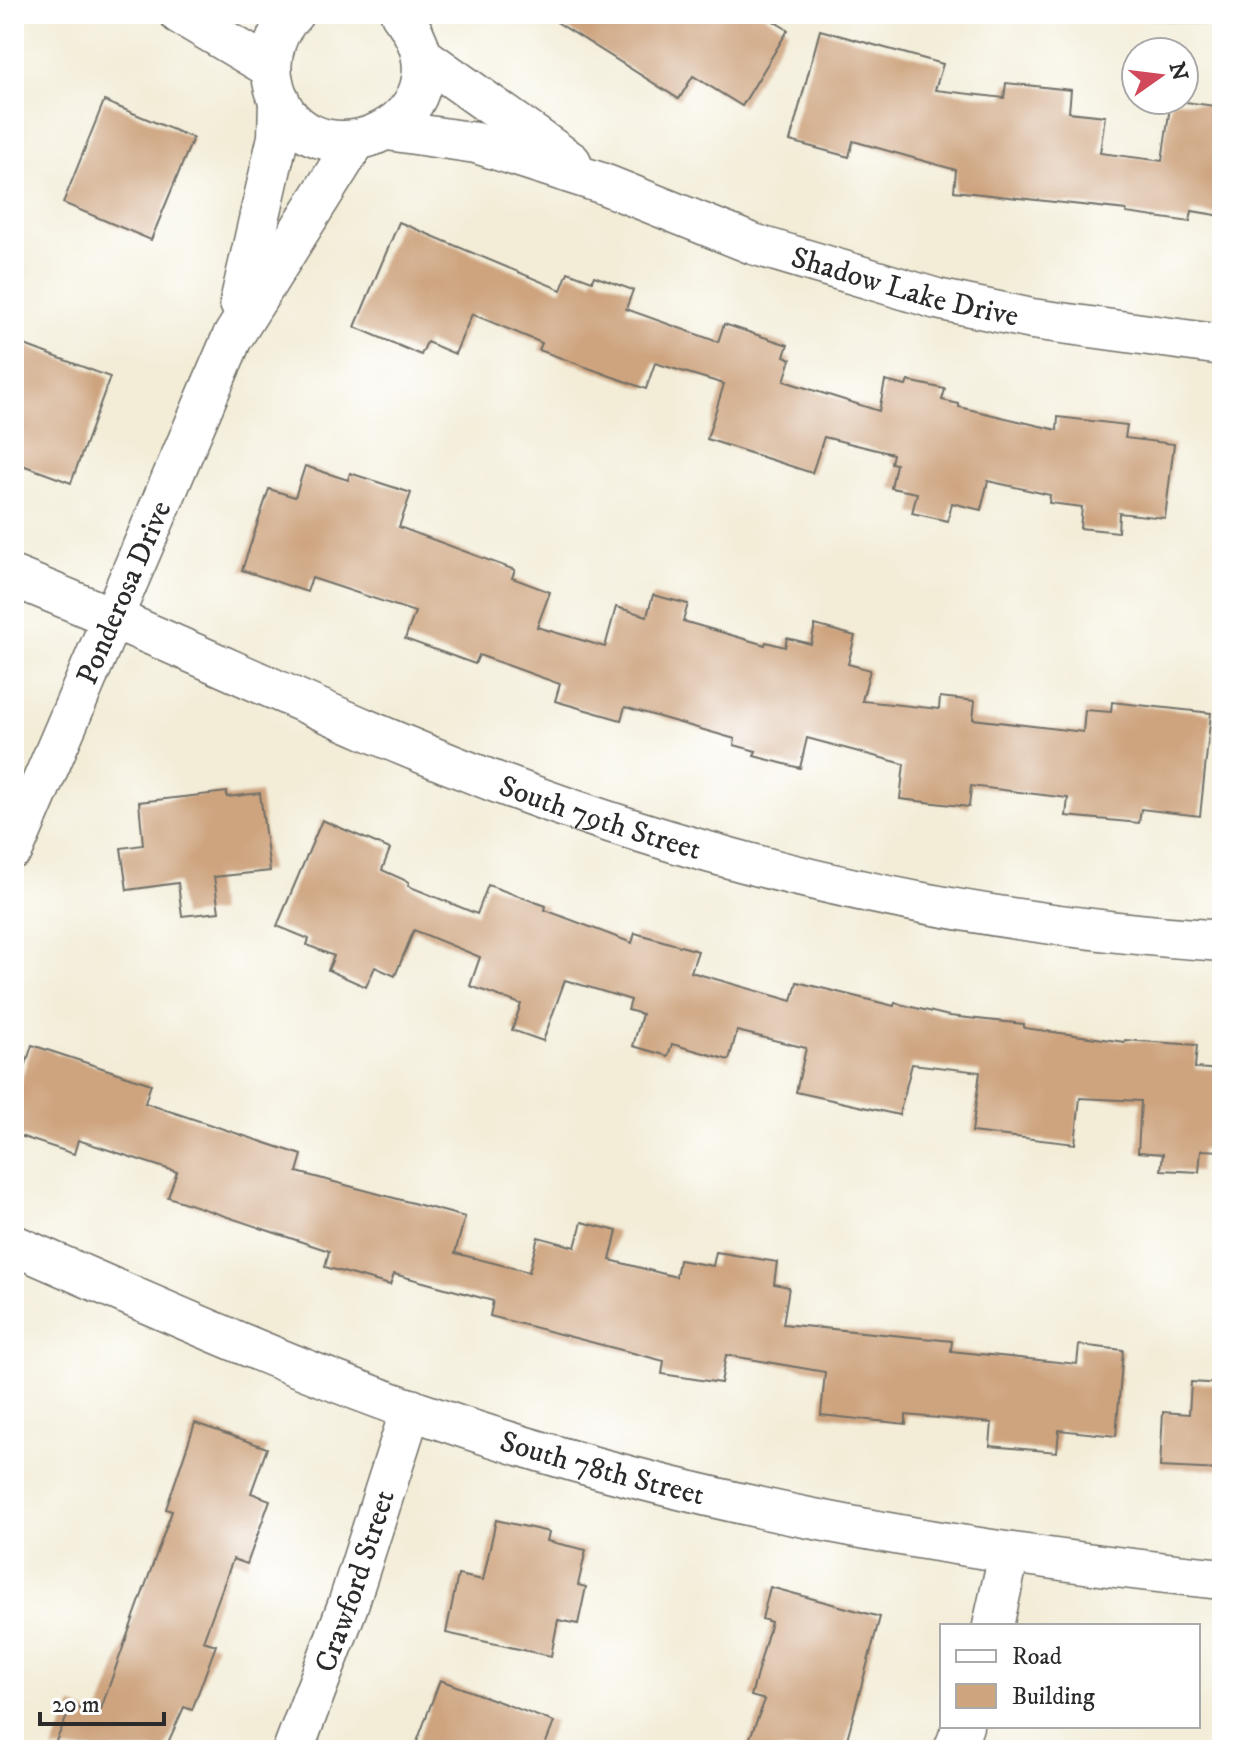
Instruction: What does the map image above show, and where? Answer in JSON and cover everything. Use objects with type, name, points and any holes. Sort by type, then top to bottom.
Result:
[{"type":"street","points":[[180,14],[275,84]]},
{"type":"street","name":"Ponderosa Drive","points":[[14,848],[232,338],[269,188],[278,137],[273,50],[279,33],[293,14]]},
{"type":"street","name":"Ponderosa Drive","points":[[232,338],[372,136],[401,119],[419,90],[413,29]]},
{"type":"street","name":"Shadow Lake Drive","points":[[413,29],[601,183]]},
{"type":"street","name":"Shadow Lake Drive","points":[[275,84],[302,128],[319,137],[336,141],[372,136],[476,143],[601,183],[753,244],[937,299],[1032,319],[1222,345]]},
{"type":"street","name":"South 79th Street","points":[[14,577],[499,783],[683,846],[857,889],[977,913],[1063,926],[1222,941]]},
{"type":"street","name":"South 78th Street","points":[[14,1245],[267,1353],[411,1409],[556,1456],[733,1503],[841,1526],[1009,1554],[1222,1579]]},
{"type":"street","name":"Crawford Street","points":[[293,1750],[348,1605],[411,1409]]},
{"type":"street","points":[[993,1624],[1009,1554]]},
{"type":"street","points":[[954,1750],[962,1728]]},
{"type":"green space","points":[[1126,14],[1222,14],[1222,26],[1135,16]]},
{"type":"building","points":[[544,14],[762,14],[788,30],[742,106],[693,76],[679,99]]},
{"type":"building","points":[[820,30],[943,64],[935,90],[1004,98],[1006,83],[1071,90],[1069,112],[1105,116],[1100,153],[1162,161],[1169,116],[1200,116],[1200,104],[1222,107],[1222,216],[1192,211],[1190,222],[1126,213],[1126,210],[954,191],[956,170],[853,141],[849,157],[790,141]]},
{"type":"building","points":[[104,101],[193,138],[151,240],[63,203]]},
{"type":"building","points":[[399,222],[561,290],[568,272],[592,281],[594,276],[633,290],[626,309],[718,342],[724,324],[788,345],[784,356],[791,359],[784,381],[879,411],[885,381],[906,386],[908,381],[945,389],[942,400],[959,404],[959,407],[1057,430],[1058,417],[1127,425],[1125,438],[1174,444],[1165,518],[1119,513],[1118,532],[1080,528],[1082,507],[1049,503],[1050,495],[988,481],[981,510],[952,503],[948,521],[912,513],[917,493],[891,488],[896,464],[891,463],[893,454],[824,437],[812,473],[707,439],[724,384],[655,363],[646,389],[539,350],[542,343],[472,314],[455,354],[427,342],[421,355],[355,327]]},
{"type":"building","points":[[14,341],[110,377],[71,483],[14,462]]},
{"type":"building","points":[[305,466],[348,480],[350,473],[411,493],[399,527],[515,570],[512,578],[550,592],[537,627],[605,647],[616,607],[647,616],[653,595],[688,604],[683,621],[765,645],[766,642],[785,647],[787,638],[811,644],[815,625],[855,636],[848,664],[870,670],[862,701],[939,709],[940,697],[975,701],[973,719],[1083,732],[1085,710],[1111,712],[1112,702],[1211,713],[1200,816],[1141,809],[1139,823],[1066,816],[1068,798],[971,786],[969,807],[900,799],[904,764],[807,738],[800,768],[754,756],[756,751],[734,745],[735,739],[625,707],[621,720],[555,701],[560,684],[479,655],[475,664],[405,639],[415,612],[312,578],[307,592],[242,570],[269,489],[295,497]]},
{"type":"building","points":[[227,792],[227,797],[260,793],[270,871],[214,877],[219,912],[182,916],[178,883],[127,890],[121,848],[143,845],[139,802]]},
{"type":"building","points":[[322,820],[390,849],[382,870],[409,882],[408,886],[477,914],[488,885],[632,943],[635,933],[698,951],[691,972],[792,1001],[797,982],[894,1006],[895,1003],[949,1016],[1024,1024],[1024,1028],[1125,1042],[1197,1045],[1195,1068],[1222,1070],[1222,1151],[1201,1150],[1199,1172],[1161,1170],[1163,1154],[1138,1152],[1141,1101],[1080,1098],[1075,1144],[972,1132],[980,1072],[912,1064],[899,1115],[796,1092],[806,1048],[737,1031],[729,1060],[672,1044],[668,1056],[633,1046],[642,1014],[628,1010],[631,1000],[565,980],[543,1041],[512,1030],[521,1004],[470,986],[480,957],[414,930],[395,976],[375,967],[366,987],[328,970],[334,956],[307,945],[309,939],[277,926]]},
{"type":"building","points":[[32,1045],[151,1084],[145,1103],[302,1155],[297,1172],[465,1217],[455,1253],[529,1272],[538,1237],[575,1247],[582,1222],[617,1231],[610,1260],[676,1277],[679,1260],[713,1266],[716,1252],[777,1262],[774,1284],[789,1287],[783,1324],[952,1341],[951,1351],[1077,1364],[1079,1345],[1123,1350],[1116,1436],[1059,1430],[1057,1452],[990,1446],[992,1423],[906,1415],[906,1424],[821,1415],[825,1372],[726,1355],[721,1383],[662,1374],[664,1361],[490,1316],[493,1301],[394,1274],[390,1285],[325,1267],[329,1251],[168,1197],[177,1172],[78,1140],[74,1154],[14,1134],[14,1102]]},
{"type":"building","points":[[1191,1382],[1222,1384],[1222,1470],[1160,1467],[1163,1412],[1189,1414]]},
{"type":"building","points":[[195,1423],[267,1448],[251,1493],[270,1500],[247,1564],[233,1559],[203,1641],[216,1645],[192,1710],[184,1707],[166,1747],[172,1750],[52,1750],[72,1705],[98,1717],[172,1511],[166,1509]]},
{"type":"building","points":[[496,1520],[549,1532],[547,1541],[586,1550],[578,1585],[586,1587],[578,1624],[558,1620],[551,1656],[446,1633],[458,1575],[483,1580]]},
{"type":"building","points":[[770,1587],[880,1617],[844,1750],[745,1750],[765,1700],[751,1696],[771,1622],[762,1619]]},
{"type":"building","points":[[440,1680],[554,1722],[543,1750],[414,1750]]}]
